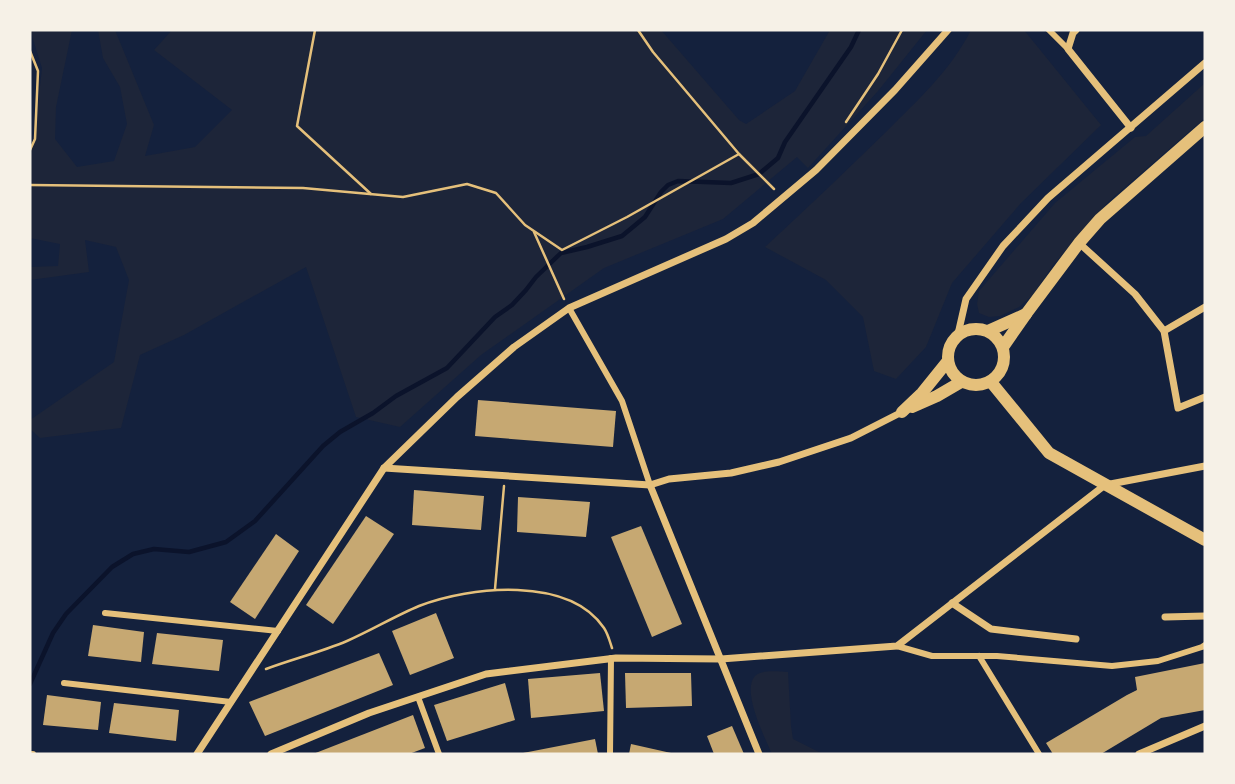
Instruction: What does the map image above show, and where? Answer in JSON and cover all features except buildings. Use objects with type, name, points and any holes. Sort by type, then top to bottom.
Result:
[{"type":"street","points":[[197,754],[384,468],[457,397],[514,347],[569,308],[726,239],[753,223],[816,170],[895,90],[947,30]]},
{"type":"street","points":[[1049,30],[1068,49],[1130,128]]},
{"type":"street","points":[[1068,49],[1076,30]]},
{"type":"street","points":[[902,412],[922,393],[947,362],[950,344],[958,334],[966,299],[1003,246],[1048,198],[1205,63]]},
{"type":"street","points":[[1003,347],[1079,243],[1100,219],[1205,127]]},
{"type":"street","points":[[1079,243],[1135,294],[1164,331],[1178,408],[1205,397]]},
{"type":"street","points":[[1164,331],[1205,307]]},
{"type":"street","points":[[569,308],[622,401],[650,485],[760,754]]},
{"type":"street","points":[[988,331],[1026,314]]},
{"type":"street","points":[[947,362],[952,373],[961,382],[981,386],[991,382],[1004,365],[1003,347],[998,338],[988,331],[973,328],[958,334]]},
{"type":"street","points":[[384,468],[650,485],[779,462],[852,438],[961,382]]},
{"type":"street","points":[[991,382],[1049,453],[1205,540]]},
{"type":"street","points":[[897,646],[1105,485],[1205,466]]},
{"type":"street","points":[[952,603],[991,629],[1076,639]]},
{"type":"street","points":[[105,613],[278,631]]},
{"type":"street","points":[[1165,617],[1205,616]]},
{"type":"street","points":[[271,754],[369,713],[486,674],[613,658],[721,659],[897,646],[932,656],[979,656],[1112,666],[1158,661],[1205,645]]},
{"type":"street","points":[[979,656],[1039,754]]},
{"type":"street","points":[[610,754],[613,658]]},
{"type":"street","points":[[64,683],[231,702]]},
{"type":"street","points":[[418,697],[439,754]]},
{"type":"street","points":[[1139,754],[1205,726]]},
{"type":"path","points":[[315,30],[297,126],[371,194]]},
{"type":"path","points":[[638,30],[653,52],[738,154],[783,198]]},
{"type":"path","points":[[841,129],[878,74],[902,30]]},
{"type":"path","points":[[30,51],[38,71],[35,139],[30,150]]},
{"type":"path","points":[[30,185],[303,188],[403,197],[467,184],[496,193],[525,225],[562,250],[627,217],[738,154]]},
{"type":"path","points":[[534,231],[569,308]]},
{"type":"path","points":[[495,589],[505,475]]},
{"type":"path","points":[[249,674],[346,641],[420,606],[461,594],[495,589],[533,591],[564,599],[585,610],[604,628],[613,658]]},
{"type":"shaded area","points":[[30,30],[72,30],[56,107],[55,139],[77,167],[114,161],[127,124],[120,87],[103,58],[98,30],[115,30],[154,125],[145,156],[195,147],[232,110],[154,50],[172,30],[661,30],[739,120],[746,124],[795,91],[830,30],[927,30],[878,91],[808,168],[797,157],[723,219],[604,268],[481,355],[400,427],[356,417],[306,267],[184,335],[140,355],[121,428],[40,438],[30,429],[30,420],[114,362],[129,280],[116,247],[85,240],[89,272],[30,280],[30,267],[58,266],[60,244],[30,238],[30,154],[42,68]]},
{"type":"shaded area","points":[[971,30],[1024,30],[1101,125],[1021,203],[952,283],[926,347],[896,379],[874,371],[863,317],[826,280],[765,247],[921,97],[954,58]]},
{"type":"shaded area","points":[[1205,83],[1205,118],[1109,201],[1053,265],[1033,295],[1019,307],[1000,316],[989,317],[979,313],[979,291],[1055,203],[1135,137],[1146,136]]},
{"type":"shaded area","points":[[788,672],[793,739],[820,754],[772,754],[760,726],[752,703],[751,683],[758,674]]},
{"type":"waterway","points":[[30,684],[53,633],[66,614],[112,567],[133,554],[154,549],[189,552],[226,542],[255,521],[323,446],[340,432],[396,396],[447,368],[561,253],[622,236],[645,217],[668,185],[678,181],[731,183],[759,174],[778,158],[785,142],[851,47],[859,30]]}]
